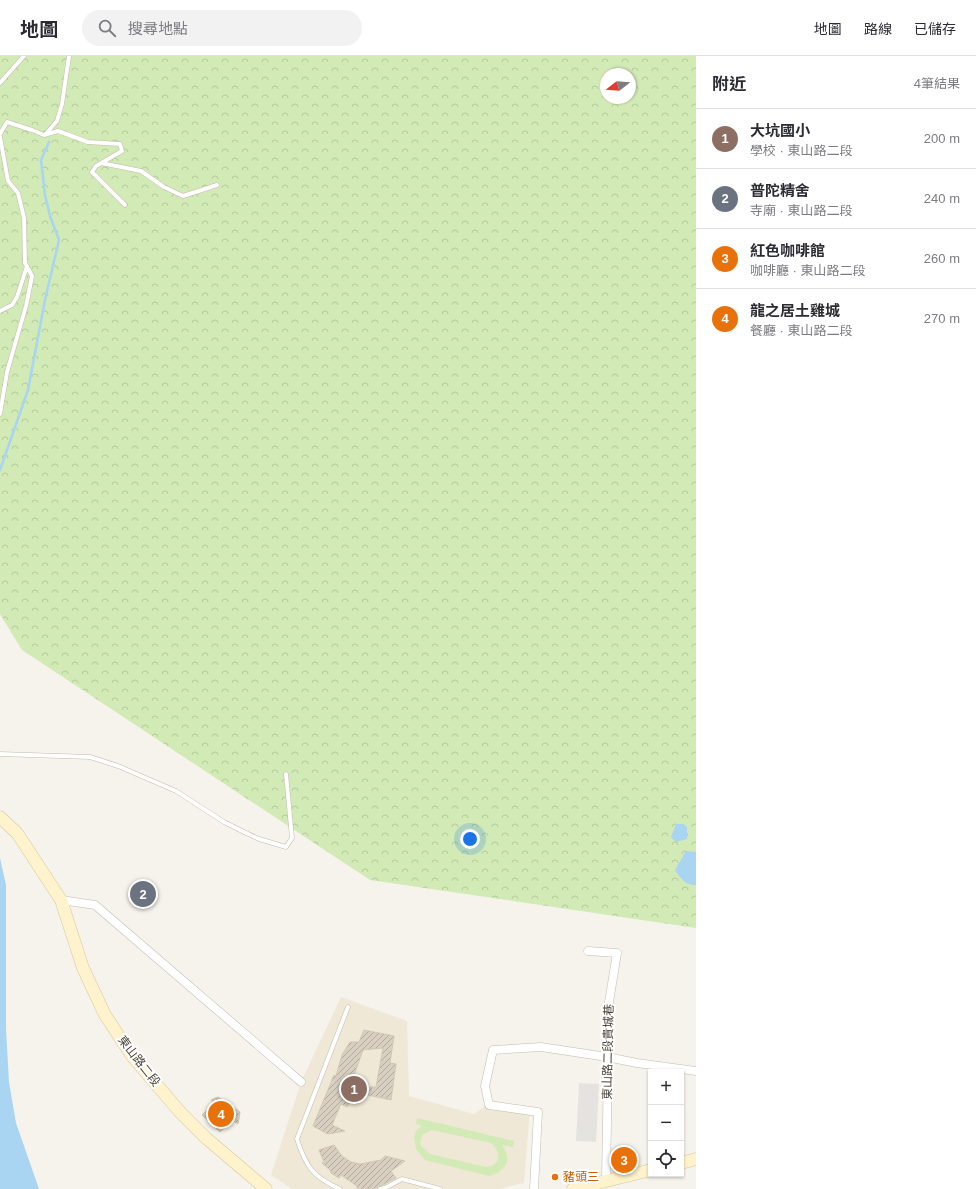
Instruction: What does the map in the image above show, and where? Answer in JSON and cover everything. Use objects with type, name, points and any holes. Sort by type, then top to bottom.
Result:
[{"type":"main road","name":"東山路二段","points":[[0,817],[17,833],[61,900],[83,968],[105,1015],[132,1056],[180,1112],[206,1138],[266,1189]]},
{"type":"main road","points":[[684,1162],[696,1159]]},
{"type":"main road","points":[[573,1189],[648,1171]]},
{"type":"street","points":[[61,900],[95,905],[301,1082]]},
{"type":"street","name":"東山路二段貴城巷","points":[[588,951],[618,953],[609,1002],[606,1180]]},
{"type":"street","points":[[534,1189],[538,1112],[489,1105],[485,1086],[494,1050],[540,1047],[696,1071]]},
{"type":"lane","points":[[0,83],[24,56]]},
{"type":"lane","points":[[44,135],[57,121],[62,104],[69,56]]},
{"type":"lane","points":[[0,414],[7,372],[26,306],[32,276],[25,262],[24,218],[18,193],[8,181],[0,135],[7,122]]},
{"type":"lane","points":[[0,123],[7,122],[44,135],[58,131],[88,142],[120,144],[122,151],[96,166],[92,172],[125,204]]},
{"type":"lane","points":[[101,163],[141,171],[169,190],[183,196],[217,185]]},
{"type":"lane","points":[[0,311],[12,305],[17,297],[27,266]]},
{"type":"lane","points":[[0,754],[90,757],[118,766],[176,791],[224,822],[244,832],[286,847],[292,838],[286,774]]},
{"type":"lane","points":[[340,1189],[322,1180],[308,1168],[297,1139],[348,1007]]},
{"type":"lane","points":[[380,1189],[402,1179],[440,1189]]},
{"type":"shaded area","points":[[341,997],[407,1021],[409,1096],[474,1114],[488,1104],[530,1109],[524,1183],[499,1189],[292,1189],[271,1175],[301,1082]]},
{"type":"shaded area","points":[[579,1083],[599,1084],[596,1142],[576,1141]]},
{"type":"green space","points":[[0,56],[696,56],[696,928],[370,880],[22,650],[0,614]]},
{"type":"green space","points":[[417,1118],[514,1141],[513,1147],[502,1145],[507,1155],[506,1164],[500,1171],[489,1176],[425,1160],[416,1149],[414,1137],[416,1131],[422,1126],[416,1124]],"holes":[[[432,1130],[491,1143],[497,1150],[498,1158],[495,1164],[486,1167],[430,1154],[421,1146],[420,1142],[423,1134]]]},
{"type":"water","points":[[676,824],[683,824],[687,827],[687,839],[676,842],[671,837]]},
{"type":"water","points":[[686,851],[696,852],[696,885],[686,883],[681,879],[675,870]]},
{"type":"water","points":[[0,858],[6,885],[6,1029],[9,1082],[16,1123],[39,1189],[0,1189]]},
{"type":"building","points":[[364,1030],[394,1036],[390,1063],[396,1064],[391,1100],[354,1092],[347,1107],[341,1104],[332,1125],[345,1131],[328,1134],[313,1126],[334,1075],[336,1076],[342,1055],[350,1042],[359,1042]],"holes":[[[383,1048],[376,1087],[368,1087],[352,1081],[363,1050]]]},
{"type":"building","points":[[218,1097],[240,1112],[238,1124],[232,1120],[220,1132],[202,1115],[214,1103],[211,1100]]},
{"type":"building","points":[[334,1145],[342,1156],[351,1162],[360,1164],[381,1160],[385,1156],[405,1161],[391,1171],[396,1178],[377,1188],[357,1189],[357,1186],[341,1175],[339,1178],[331,1173],[331,1171],[322,1163],[324,1162],[319,1150]]},
{"type":"waterway","points":[[0,470],[28,390],[45,300],[59,240],[50,216],[45,195],[41,160],[49,142]]},
{"type":"place","name":"普陀精舍","points":[[143,894]]},
{"type":"place","name":"大坑國小","points":[[354,1089]]},
{"type":"place","name":"龍之居土雞城","points":[[221,1114]]},
{"type":"place","name":"紅色咖啡館","points":[[624,1160]]},
{"type":"place","name":"豬頭三","points":[[555,1177]]}]
